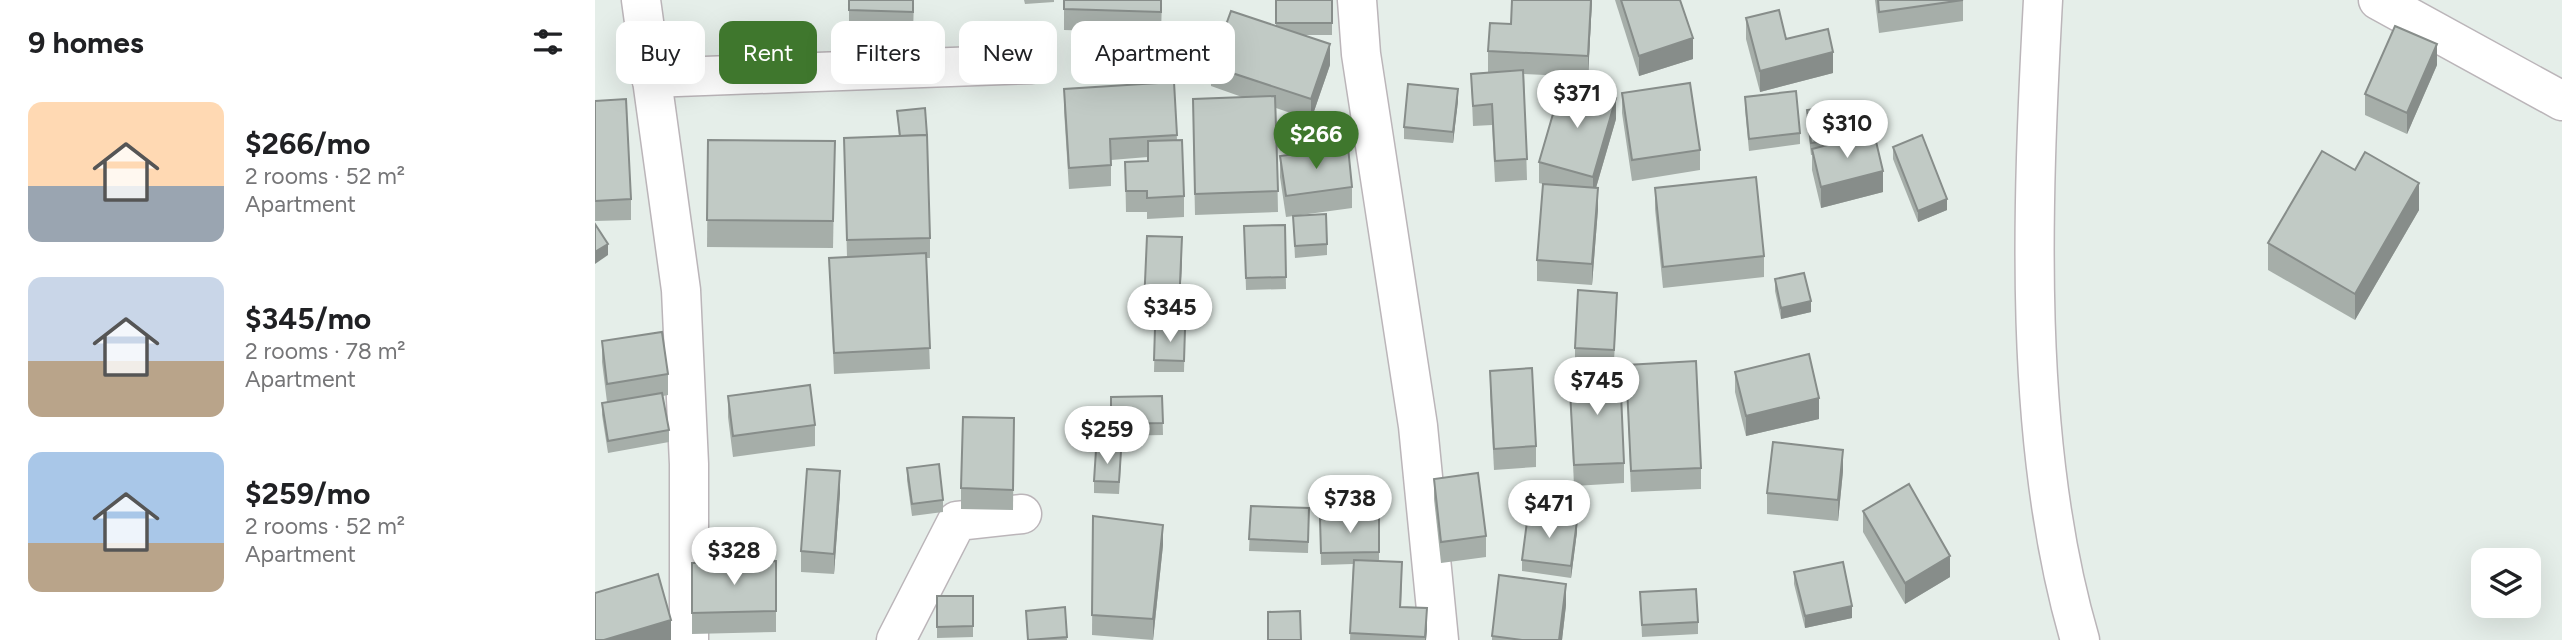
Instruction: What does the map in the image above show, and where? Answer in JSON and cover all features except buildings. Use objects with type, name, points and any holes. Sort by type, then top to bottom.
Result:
[{"type":"street","points":[[641,0],[644,21]]},
{"type":"street","points":[[1357,0],[1361,54],[1418,426],[1439,640]]},
{"type":"street","points":[[2043,0],[2035,136],[2041,428],[2068,598],[2080,640]]},
{"type":"street","points":[[2378,0],[2562,102]]},
{"type":"street","points":[[705,76],[959,67]]},
{"type":"street","points":[[652,84],[681,290],[689,464],[689,640]]},
{"type":"street","points":[[896,640],[957,521],[1022,514]]}]
